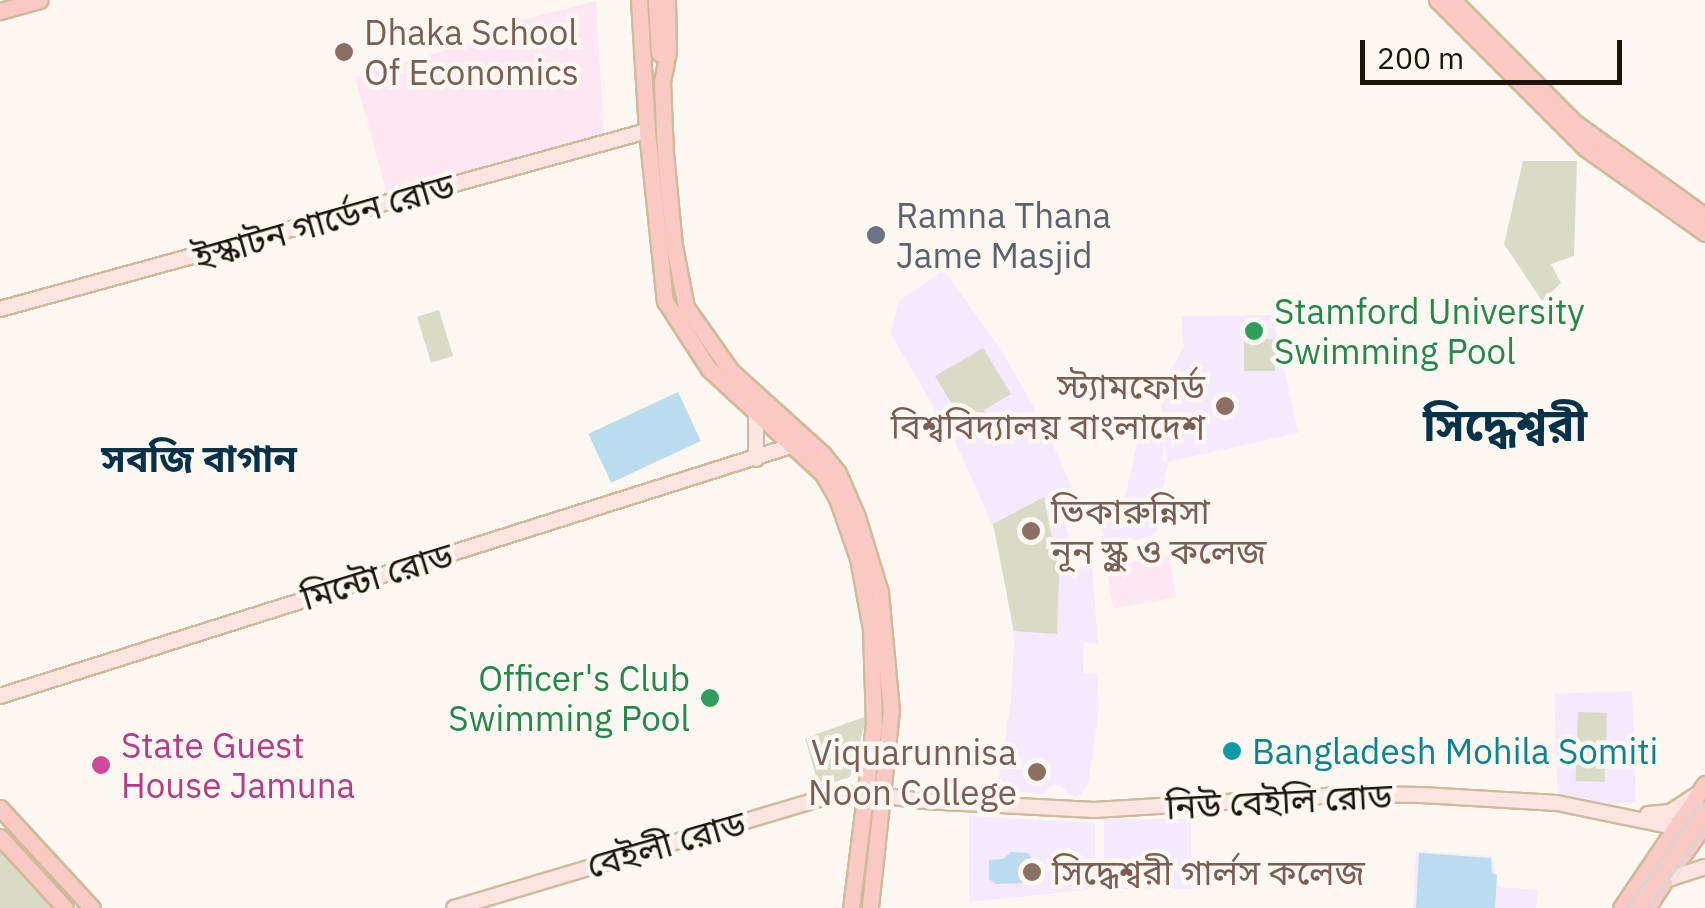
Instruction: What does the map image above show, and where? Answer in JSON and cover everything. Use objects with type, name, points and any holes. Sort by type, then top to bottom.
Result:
[{"type":"main road","points":[[0,8],[15,0]]},
{"type":"main road","points":[[0,8],[39,0]]},
{"type":"main road","points":[[642,0],[654,45]]},
{"type":"main road","points":[[642,0],[674,246],[686,307],[731,372],[797,441],[832,486],[884,614],[891,678],[870,908]]},
{"type":"main road","points":[[656,0],[654,81],[647,130],[665,301],[709,369],[756,416],[797,441]]},
{"type":"main road","points":[[654,81],[668,51],[668,0]]},
{"type":"main road","points":[[1437,0],[1585,148],[1705,233]]},
{"type":"main road","points":[[1449,0],[1574,122],[1705,216]]},
{"type":"main road","points":[[1449,0],[1586,142],[1705,225]]},
{"type":"main road","points":[[1466,0],[1591,125],[1703,201]]},
{"type":"main road","name":"ইস্কাটন গার্ডেন রোড","points":[[0,310],[647,130]]},
{"type":"main road","points":[[756,416],[756,459]]},
{"type":"main road","name":"মিন্টো রোড","points":[[0,696],[756,459],[797,441]]},
{"type":"main road","points":[[851,908],[874,724],[864,557]]},
{"type":"main road","points":[[1603,810],[1664,814],[1701,789]]},
{"type":"main road","points":[[1621,908],[1701,789]]},
{"type":"main road","name":"বেইলী রোড","points":[[454,908],[819,799],[863,793],[882,796]]},
{"type":"main road","name":"নিউ বেইলি রোড","points":[[882,796],[1094,810],[1354,794],[1557,803],[1603,810],[1671,832]]},
{"type":"main road","points":[[0,808],[92,908]]},
{"type":"main road","points":[[1638,908],[1705,811]]},
{"type":"main road","points":[[1646,908],[1695,845],[1705,824]]},
{"type":"main road","points":[[1666,880],[1705,866],[1695,845],[1671,832]]},
{"type":"main road","points":[[0,837],[65,908]]},
{"type":"shaded area","points":[[596,1],[604,136],[389,200],[355,77],[483,39],[481,30]]},
{"type":"shaded area","name":"ভিকারুন্নিসা নূন স্কুল ও কলেজ","points":[[944,270],[1004,355],[1045,427],[1082,509],[1063,512],[1076,569],[1092,566],[1098,644],[1084,643],[1083,673],[1097,674],[1099,710],[1088,785],[1079,796],[1069,795],[1060,785],[1050,786],[1043,794],[997,790],[1011,700],[1014,640],[998,538],[960,452],[891,334],[899,301]]},
{"type":"shaded area","name":"স্ট্যামফোর্ড বিশ্ববিদ্যালয় বাংলাদেশ","points":[[1273,315],[1298,433],[1167,462],[1164,441],[1163,461],[1168,464],[1161,498],[1163,525],[1151,536],[1108,547],[1100,524],[1122,510],[1142,423],[1157,426],[1162,435],[1160,387],[1184,348],[1181,316]]},
{"type":"shaded area","points":[[1169,556],[1176,597],[1113,608],[1106,567]]},
{"type":"shaded area","points":[[1632,691],[1636,803],[1558,806],[1554,694]]},
{"type":"shaded area","name":"সিদ্ধেশ্বরী গার্লস কলেজ","points":[[969,816],[1095,823],[1095,889],[969,902]]},
{"type":"shaded area","name":"সিদ্ধেশ্বরী গার্লস কলেজ","points":[[1104,819],[1191,819],[1191,889],[1104,889]]},
{"type":"shaded area","points":[[1416,851],[1492,856],[1498,887],[1538,890],[1536,908],[1413,908]]},
{"type":"green space","points":[[1523,161],[1577,161],[1574,256],[1551,264],[1561,283],[1542,301],[1504,244]]},
{"type":"green space","points":[[439,310],[453,356],[431,363],[417,317]]},
{"type":"green space","points":[[1244,339],[1275,339],[1275,371],[1244,371]]},
{"type":"green space","points":[[983,348],[1011,394],[984,410],[991,422],[970,434],[935,376]]},
{"type":"green space","points":[[1044,497],[1059,575],[1057,634],[1014,631],[993,524]]},
{"type":"green space","points":[[1578,712],[1607,713],[1605,782],[1576,781]]},
{"type":"green space","points":[[867,716],[850,777],[819,787],[805,738]]},
{"type":"green space","points":[[0,844],[60,908],[0,908]]},
{"type":"water","points":[[678,392],[701,441],[611,483],[588,434]]},
{"type":"water","points":[[1011,852],[1027,853],[1034,860],[1033,874],[1023,883],[996,884],[989,879],[989,860],[1003,859]]},
{"type":"water","points":[[1419,853],[1491,858],[1492,873],[1497,875],[1495,908],[1416,908]]},
{"type":"place","name":"Dhaka School Of Economics","points":[[344,52]]},
{"type":"place","name":"Ramna Thana Jame Masjid","points":[[876,235]]},
{"type":"place","name":"Stamford University Swimming Pool","points":[[1254,331]]},
{"type":"place","name":"স্ট্যামফোর্ড বিশ্ববিদ্যালয় বাংলাদেশ","points":[[1225,406]]},
{"type":"place","name":"ভিকারুন্নিসা নূন স্কুল ও কলেজ","points":[[1031,531]]},
{"type":"place","name":"Officer's Club Swimming Pool","points":[[710,698]]},
{"type":"place","name":"Bangladesh Mohila Somiti","points":[[1232,751]]},
{"type":"place","name":"State Guest House Jamuna","points":[[101,765]]},
{"type":"place","name":"Viquarunnisa Noon College","points":[[1037,772]]},
{"type":"place","name":"সিদ্ধেশ্বরী গার্লস কলেজ","points":[[1032,872]]},
{"type":"district","name":"সিদ্ধেশ্বরী","points":[[1505,425]]},
{"type":"district","name":"সবজি বাগান","points":[[199,458]]}]
